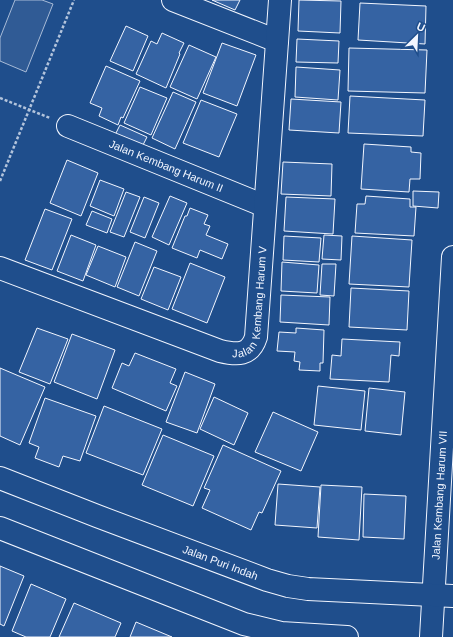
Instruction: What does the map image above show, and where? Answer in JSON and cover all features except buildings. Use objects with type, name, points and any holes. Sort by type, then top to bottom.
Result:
[{"type":"street","points":[[173,0],[277,41]]},
{"type":"street","name":"Jalan Kembang Harum V","points":[[0,268],[220,351],[239,354],[250,348],[256,337],[264,206],[280,0]]},
{"type":"street","name":"Jalan Kembang Harum II","points":[[68,126],[264,206]]},
{"type":"street","name":"Jalan Kembang Harum VII","points":[[431,637],[443,595],[453,257]]},
{"type":"street","name":"Jalan Puri Indah","points":[[0,478],[112,522],[288,586],[443,595]]},
{"type":"street","points":[[0,528],[244,624],[281,633],[347,637]]},
{"type":"path","points":[[0,181],[74,0]]},
{"type":"path","points":[[0,98],[68,126]]},
{"type":"shaded area","points":[[15,0],[42,0],[53,4],[26,72],[0,61],[0,38]]}]
